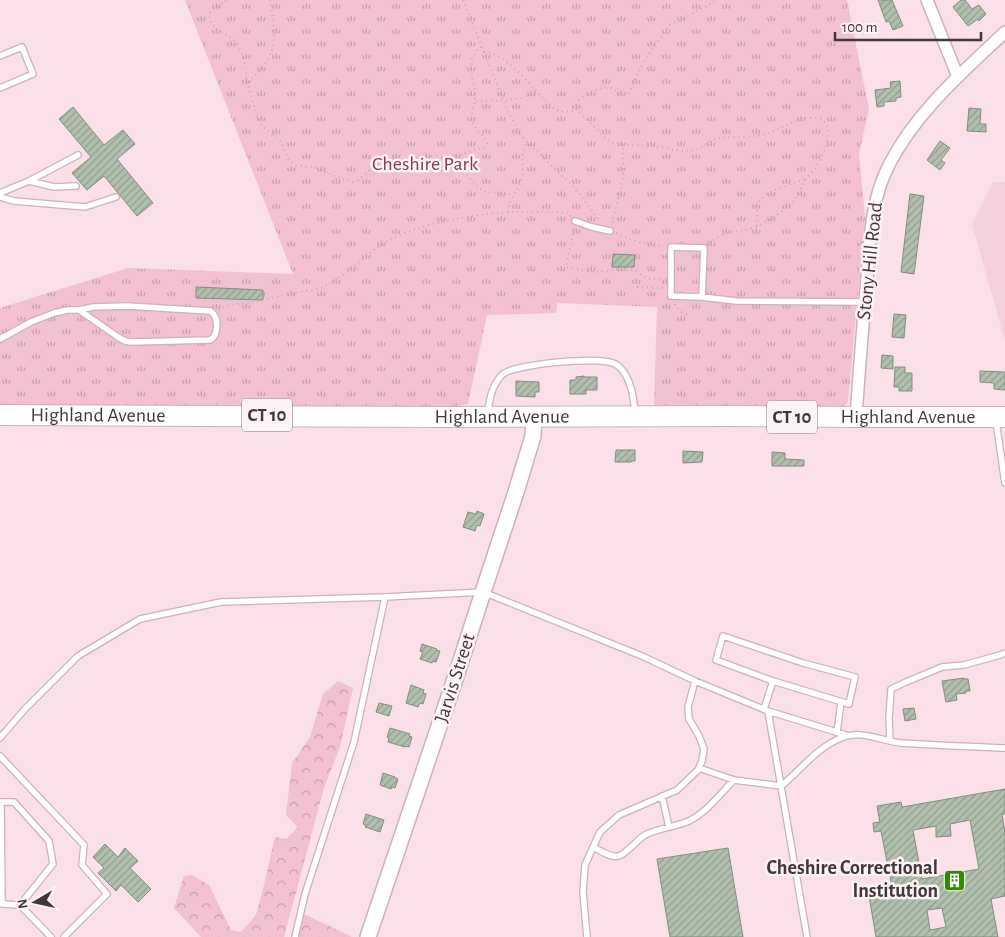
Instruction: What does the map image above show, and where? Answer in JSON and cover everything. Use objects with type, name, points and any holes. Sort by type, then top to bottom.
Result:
[{"type":"highway","name":"Highland Avenue","points":[[0,415],[1001,417]]},
{"type":"street","points":[[926,0],[958,77]]},
{"type":"street","name":"Stony Hill Road","points":[[856,417],[872,221],[878,190],[883,177],[908,132],[958,77],[1005,32]]},
{"type":"street","name":"Jarvis Street","points":[[368,937],[456,676],[532,441],[534,416]]},
{"type":"lane","points":[[0,56],[22,46],[33,74],[0,88]]},
{"type":"lane","points":[[0,193],[78,155]]},
{"type":"lane","points":[[28,181],[54,187],[76,186]]},
{"type":"lane","points":[[0,197],[14,201],[85,208],[116,197]]},
{"type":"lane","points":[[575,220],[592,227],[610,231]]},
{"type":"lane","points":[[702,297],[704,248],[672,247],[671,296],[736,301],[865,302]]},
{"type":"lane","points":[[0,339],[31,322],[47,316],[93,306],[210,311],[214,312],[216,335],[210,340],[125,341],[79,310]]},
{"type":"lane","points":[[488,417],[494,385],[504,373],[519,368],[571,361],[605,361],[615,363],[621,368],[632,391],[636,416]]},
{"type":"lane","points":[[1001,417],[997,430],[1005,483]]},
{"type":"lane","points":[[0,738],[25,709],[78,656],[140,619],[221,602],[482,592],[642,656],[695,681],[766,710],[848,736]]},
{"type":"lane","points":[[295,937],[305,894],[354,742],[385,597]]},
{"type":"lane","points":[[723,636],[803,663],[855,677],[849,704],[773,682],[716,660],[723,636]]},
{"type":"lane","points":[[890,741],[891,689],[942,667],[964,666],[1005,652]]},
{"type":"lane","points":[[587,937],[583,892],[585,865],[600,832],[619,815],[677,790],[699,768],[704,748],[689,718],[688,706],[695,681]]},
{"type":"lane","points":[[773,682],[766,710],[807,937]]},
{"type":"lane","points":[[837,732],[842,702]]},
{"type":"lane","points":[[699,768],[734,780],[781,786],[792,778],[809,759],[827,745],[842,737],[856,734],[898,743],[1005,748]]},
{"type":"lane","points":[[0,756],[84,844],[82,865],[107,894],[64,937]]},
{"type":"lane","points":[[593,847],[610,856],[623,854],[645,835],[689,821],[698,815],[708,808],[734,780]]},
{"type":"lane","points":[[662,796],[669,827]]},
{"type":"lane","points":[[20,905],[53,864],[49,841],[14,802],[1,802],[1,904],[20,905],[51,937]]},
{"type":"path","points":[[226,0],[211,10],[210,19],[217,29],[230,37],[242,54],[256,117],[262,127],[280,141],[289,160],[295,165],[313,167],[353,182],[375,166],[383,163],[439,156],[447,159],[463,172],[480,190],[484,192],[514,194]]},
{"type":"path","points":[[248,83],[263,67],[272,50],[274,28],[270,0]]},
{"type":"path","points":[[463,0],[504,101],[517,128],[527,142],[574,187],[596,217],[610,231],[648,245],[672,247]]},
{"type":"path","points":[[576,110],[578,101],[587,94],[597,90],[610,88],[625,95],[629,93],[643,62],[670,24],[716,0]]},
{"type":"path","points":[[447,159],[485,147],[487,144],[485,138],[472,122],[476,94],[472,68],[475,54],[482,46]]},
{"type":"path","points":[[484,52],[489,52],[501,58],[518,72],[551,106],[567,112],[576,110]]},
{"type":"path","points":[[475,102],[511,101],[536,91]]},
{"type":"path","points":[[576,110],[606,140],[612,143],[659,147],[679,152],[695,150],[719,138],[748,137],[772,132],[798,119],[820,118],[825,122],[828,136],[826,146],[818,165],[806,179],[796,198],[758,226],[718,236],[704,248]]},
{"type":"path","points":[[508,212],[509,202],[522,180],[522,152],[527,142]]},
{"type":"path","points":[[610,231],[623,178],[623,144]]},
{"type":"path","points":[[758,226],[757,204],[759,200],[774,190],[806,179]]},
{"type":"path","points":[[214,312],[224,306],[264,301],[320,288],[352,269],[383,244],[400,234],[416,228],[459,218],[508,212],[548,211],[569,213],[575,220],[566,267],[590,272],[613,269],[634,270],[647,278],[671,280]]},
{"type":"path","points":[[637,287],[671,288]]},
{"type":"path","points":[[674,296],[676,306],[680,311],[689,316]]},
{"type":"shaded area","points":[[993,182],[1005,182],[1005,341],[972,224]]},
{"type":"green space","name":"Cheshire Park","points":[[185,0],[847,0],[869,109],[859,154],[865,217],[848,402],[839,408],[654,407],[657,307],[557,303],[556,313],[487,315],[468,404],[451,407],[0,405],[0,308],[128,268],[293,274]]},
{"type":"green space","points":[[338,681],[353,688],[340,747],[324,788],[284,937],[201,937],[174,908],[184,876],[192,875],[209,885],[231,930],[241,932],[256,915],[275,837],[286,839],[298,827],[286,815],[292,763],[310,737],[323,694]]},
{"type":"green space","points":[[304,914],[352,937],[298,937]]},
{"type":"building","points":[[878,0],[892,0],[903,26],[893,30],[889,21],[886,22]]},
{"type":"building","points":[[961,0],[965,0],[972,9],[979,5],[986,14],[979,21],[978,19],[968,26],[953,7]]},
{"type":"building","points":[[900,81],[901,97],[896,98],[896,101],[884,102],[884,106],[877,107],[875,90],[891,88],[890,82]]},
{"type":"building","points":[[73,107],[104,145],[123,130],[135,144],[117,159],[153,203],[137,216],[104,176],[87,190],[72,173],[91,157],[59,119]]},
{"type":"building","points":[[969,108],[981,109],[980,124],[986,124],[986,132],[967,131]]},
{"type":"building","points":[[940,141],[950,148],[941,160],[945,163],[940,170],[927,160]]},
{"type":"building","points":[[910,194],[924,196],[914,274],[901,272]]},
{"type":"building","points":[[613,254],[635,255],[634,267],[612,267]]},
{"type":"building","points":[[196,287],[263,290],[263,300],[196,298]]},
{"type":"building","points":[[894,314],[906,315],[904,338],[892,337]]},
{"type":"building","points":[[882,355],[893,356],[893,369],[881,368]]},
{"type":"building","points":[[895,367],[905,367],[905,373],[912,373],[912,391],[899,391],[899,387],[894,387]]},
{"type":"building","points":[[980,371],[1005,372],[1005,390],[994,389],[994,383],[980,382]]},
{"type":"building","points":[[576,377],[597,377],[597,390],[586,390],[586,394],[570,394],[570,380],[576,380]]},
{"type":"building","points":[[516,381],[539,382],[539,392],[535,392],[535,397],[516,396]]},
{"type":"building","points":[[616,450],[635,450],[635,461],[615,462]]},
{"type":"building","points":[[683,451],[703,452],[702,462],[683,463]]},
{"type":"building","points":[[772,452],[785,453],[785,459],[804,460],[804,466],[772,466]]},
{"type":"building","points":[[477,511],[484,514],[480,526],[477,525],[475,531],[463,527],[468,512],[476,514]]},
{"type":"building","points":[[422,644],[440,651],[436,662],[433,661],[432,663],[420,659],[423,652],[420,651]]},
{"type":"building","points":[[968,679],[970,691],[956,694],[957,700],[946,702],[942,681]]},
{"type":"building","points":[[411,685],[424,690],[423,693],[426,694],[423,704],[420,703],[418,707],[406,703]]},
{"type":"building","points":[[379,703],[392,706],[389,716],[376,712]]},
{"type":"building","points":[[914,708],[916,719],[905,721],[903,709]]},
{"type":"building","points":[[390,728],[410,734],[409,736],[412,737],[409,747],[388,742],[389,738],[387,737]]},
{"type":"building","points":[[383,773],[398,779],[395,788],[392,787],[391,789],[380,785]]},
{"type":"building","name":"Cheshire Correctional Institution","points":[[1005,789],[1005,814],[1002,814],[1005,833],[1005,896],[991,899],[998,937],[876,937],[869,896],[893,892],[881,831],[874,832],[873,823],[880,822],[877,806],[901,802],[902,807]],"holes":[[[970,820],[979,869],[922,879],[913,830],[936,826],[936,837],[951,836],[950,824]],[[942,908],[946,927],[930,930],[927,910]]]},
{"type":"building","points":[[366,814],[384,820],[380,832],[365,827],[366,825],[363,824]]},
{"type":"building","points":[[105,844],[118,857],[125,848],[138,861],[130,868],[151,889],[138,902],[121,885],[116,891],[98,873],[104,868],[93,857]]},
{"type":"building","points":[[728,848],[743,937],[670,937],[657,859]]},
{"type":"place","name":"Cheshire Correctional Institution","points":[[954,880]]}]
